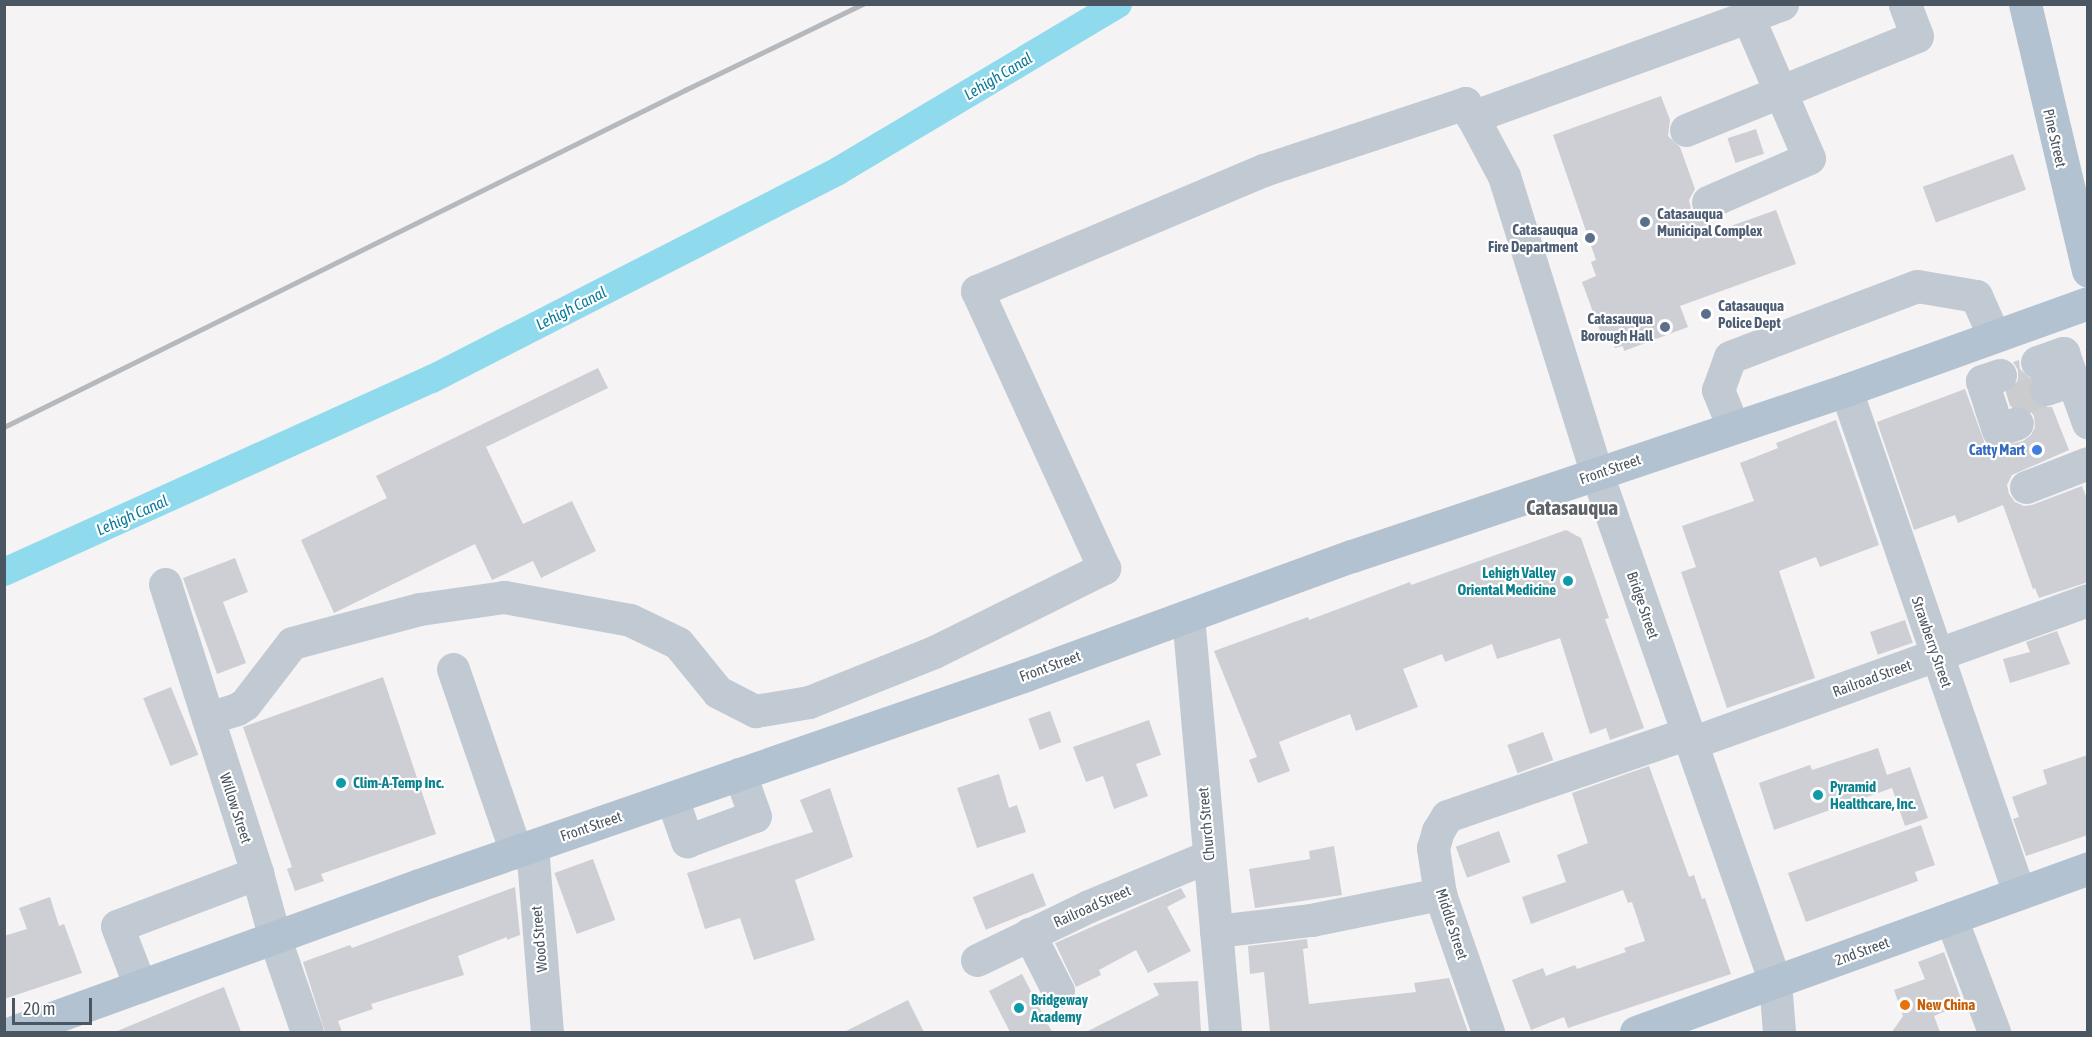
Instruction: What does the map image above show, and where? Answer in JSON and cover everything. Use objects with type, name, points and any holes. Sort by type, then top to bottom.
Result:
[{"type":"main road","name":"Pine Street","points":[[2025,4],[2053,131],[2088,270]]},
{"type":"main road","name":"Front Street","points":[[13,1032],[419,885],[672,798],[1352,556],[1846,390],[2088,303]]},
{"type":"main road","name":"2nd Street","points":[[1636,1032],[2088,868]]},
{"type":"street","points":[[208,718],[237,709],[245,704],[292,643],[420,609],[504,597],[630,620],[678,643],[718,692],[755,711],[809,702],[934,652],[1104,568],[977,291],[1264,170],[1465,103],[1472,117],[1782,4]]},
{"type":"street","points":[[1686,130],[1917,36],[1905,4]]},
{"type":"street","points":[[1708,202],[1809,158],[1783,92],[1747,15]]},
{"type":"street","name":"Bridge Street","points":[[1472,117],[1504,176],[1597,474],[1775,982],[1779,1032]]},
{"type":"street","points":[[1733,427],[1718,390],[1730,357],[1917,286],[1976,296],[1982,341],[2000,398]]},
{"type":"street","name":"Strawberry Street","points":[[1846,390],[2019,893]]},
{"type":"street","points":[[2026,486],[2088,463]]},
{"type":"street","name":"Willow Street","points":[[165,584],[257,873],[275,939],[307,1032]]},
{"type":"street","name":"Railroad Street","points":[[1447,816],[1936,655],[2088,600]]},
{"type":"street","name":"Church Street","points":[[1188,616],[1225,1032]]},
{"type":"street","name":"Wood Street","points":[[453,669],[524,849],[547,1032]]},
{"type":"street","points":[[672,798],[687,841],[756,816],[740,774]]},
{"type":"street","name":"Middle Street","points":[[1447,816],[1438,831],[1433,848],[1440,894],[1488,1032]]},
{"type":"street","name":"Railroad Street","points":[[977,960],[1089,906],[1209,856]]},
{"type":"street","points":[[140,986],[117,926],[257,873]]},
{"type":"street","points":[[1216,931],[1311,920],[1440,894]]},
{"type":"street","points":[[1951,918],[1994,1032]]},
{"type":"street","points":[[1029,934],[1058,991]]},
{"type":"building","name":"Catasauqua Municipal Complex","points":[[1661,96],[1670,120],[1668,136],[1680,147],[1695,189],[1689,200],[1696,217],[1707,221],[1711,233],[1776,210],[1796,264],[1680,306],[1688,327],[1624,351],[1623,346],[1615,348],[1609,332],[1601,334],[1582,282],[1596,276],[1591,262],[1596,260],[1553,135]]},
{"type":"building","points":[[1756,129],[1764,154],[1736,163],[1727,138]]},
{"type":"building","points":[[2013,154],[2026,190],[1936,223],[1923,187]]},
{"type":"building","points":[[2019,360],[2020,369],[2031,379],[2028,386],[2029,396],[2033,403],[2042,407],[2052,407],[2069,450],[2012,475],[2007,485],[2009,494],[2015,502],[2024,506],[2082,486],[2088,501],[2088,582],[2039,598],[2035,588],[2033,589],[2003,505],[1958,523],[1955,515],[1914,530],[1877,422],[1965,389],[1985,444],[1995,448],[2023,441],[2031,435],[2035,427],[2034,416],[2028,408],[2021,405],[2010,406],[2006,393],[2014,388],[2018,379],[2018,370],[2013,362]]},
{"type":"building","points":[[598,368],[608,388],[486,447],[523,524],[572,501],[596,551],[541,578],[533,561],[492,580],[475,544],[334,613],[301,540],[387,498],[376,476]]},
{"type":"building","points":[[1836,420],[1879,545],[1820,567],[1816,557],[1779,571],[1815,678],[1727,708],[1681,572],[1696,567],[1682,526],[1754,501],[1740,463],[1778,448],[1776,443]]},
{"type":"building","points":[[1566,530],[1581,538],[1609,618],[1605,619],[1644,728],[1610,740],[1606,728],[1590,734],[1560,638],[1497,659],[1492,644],[1445,662],[1442,654],[1403,669],[1418,707],[1356,731],[1350,714],[1279,742],[1290,771],[1258,783],[1249,760],[1257,757],[1214,651]]},
{"type":"building","points":[[235,558],[248,592],[223,602],[246,663],[217,674],[183,578]]},
{"type":"building","points":[[1905,620],[1913,643],[1878,655],[1870,632]]},
{"type":"building","points":[[2057,631],[2070,664],[2010,683],[2003,659],[2030,652],[2026,642]]},
{"type":"building","name":"Clim-A-Temp Inc.","points":[[383,677],[436,834],[321,874],[324,881],[295,891],[287,869],[292,867],[243,727]]},
{"type":"building","points":[[171,687],[198,755],[171,766],[143,698]]},
{"type":"building","points":[[1050,711],[1061,742],[1040,750],[1028,719]]},
{"type":"building","points":[[1149,720],[1161,755],[1136,764],[1148,796],[1114,809],[1103,776],[1086,782],[1073,747]]},
{"type":"building","points":[[1543,732],[1553,760],[1518,773],[1507,745]]},
{"type":"building","name":"Pyramid Healthcare, Inc.","points":[[1878,748],[1887,775],[1910,767],[1928,818],[1905,826],[1892,788],[1774,830],[1759,783],[1810,765],[1812,770]]},
{"type":"building","points":[[2088,755],[2088,835],[2026,856],[2013,819],[2019,817],[2012,797],[2047,784],[2043,770]]},
{"type":"building","points":[[1649,766],[1689,877],[1694,875],[1702,899],[1705,898],[1731,974],[1568,1028],[1564,1017],[1531,1030],[1512,980],[1543,968],[1546,976],[1575,965],[1577,969],[1626,952],[1624,948],[1645,941],[1632,902],[1628,903],[1623,890],[1531,924],[1522,897],[1566,882],[1557,855],[1588,843],[1572,793]]},
{"type":"building","points":[[999,774],[1009,808],[1017,805],[1026,832],[977,848],[957,788]]},
{"type":"building","points":[[830,788],[853,857],[795,880],[815,940],[754,960],[740,918],[705,929],[687,873],[813,832],[800,800]]},
{"type":"building","points":[[1921,825],[1935,865],[1915,872],[1918,881],[1806,922],[1788,873]]},
{"type":"building","points":[[1499,831],[1510,862],[1467,878],[1456,847]]},
{"type":"building","points":[[1334,846],[1342,895],[1255,908],[1249,869],[1310,859],[1309,851]]},
{"type":"building","points":[[593,859],[615,920],[577,934],[554,873]]},
{"type":"building","points":[[1033,873],[1046,905],[986,930],[973,897]]},
{"type":"building","points":[[515,887],[520,935],[507,940],[507,937],[458,956],[464,975],[371,1004],[373,1009],[338,1021],[342,1032],[325,1032],[303,962],[350,945],[352,948]]},
{"type":"building","points":[[1181,888],[1186,897],[1167,907],[1191,951],[1148,973],[1136,950],[1099,970],[1101,975],[1076,987],[1055,943]]},
{"type":"building","points":[[50,897],[59,926],[64,924],[82,973],[4,999],[4,936],[27,929],[19,908]]},
{"type":"building","points":[[1307,939],[1308,948],[1303,949],[1309,1004],[1416,992],[1414,983],[1449,978],[1468,1032],[1270,1032],[1264,972],[1250,974],[1248,946]]},
{"type":"building","points":[[1944,952],[1963,1004],[1934,1016],[1940,1032],[1892,1032],[1903,1016],[1894,990],[1925,979],[1918,962]]},
{"type":"building","name":"Bridgeway Academy","points":[[1022,974],[1052,1032],[1010,1032],[989,991]]},
{"type":"building","points":[[1198,981],[1201,1032],[1086,1032],[1159,995],[1153,983]]},
{"type":"building","points":[[224,987],[241,1032],[115,1032],[199,997]]},
{"type":"building","points":[[908,1000],[924,1032],[844,1032]]},
{"type":"waterway","name":"Lehigh Canal","points":[[4,572],[432,379],[838,171],[1118,4]]},
{"type":"tunnel","points":[[2010,402],[2046,389]]},
{"type":"railway","points":[[4,427],[863,4]]},
{"type":"place","name":"Catasauqua Municipal Complex","points":[[1645,222]]},
{"type":"place","name":"Catasauqua Fire Department","points":[[1590,238]]},
{"type":"place","name":"Catasauqua Police Dept","points":[[1706,314]]},
{"type":"place","name":"Catasauqua Borough Hall","points":[[1665,327]]},
{"type":"place","name":"Catty Mart","points":[[2037,450]]},
{"type":"place","name":"Lehigh Valley Oriental Medicine","points":[[1568,581]]},
{"type":"place","name":"Clim-A-Temp Inc.","points":[[341,783]]},
{"type":"place","name":"Pyramid Healthcare, Inc.","points":[[1818,795]]},
{"type":"place","name":"New China","points":[[1905,1005]]},
{"type":"place","name":"Bridgeway Academy","points":[[1019,1008]]},
{"type":"district","name":"Catasauqua","points":[[1572,507]]}]
